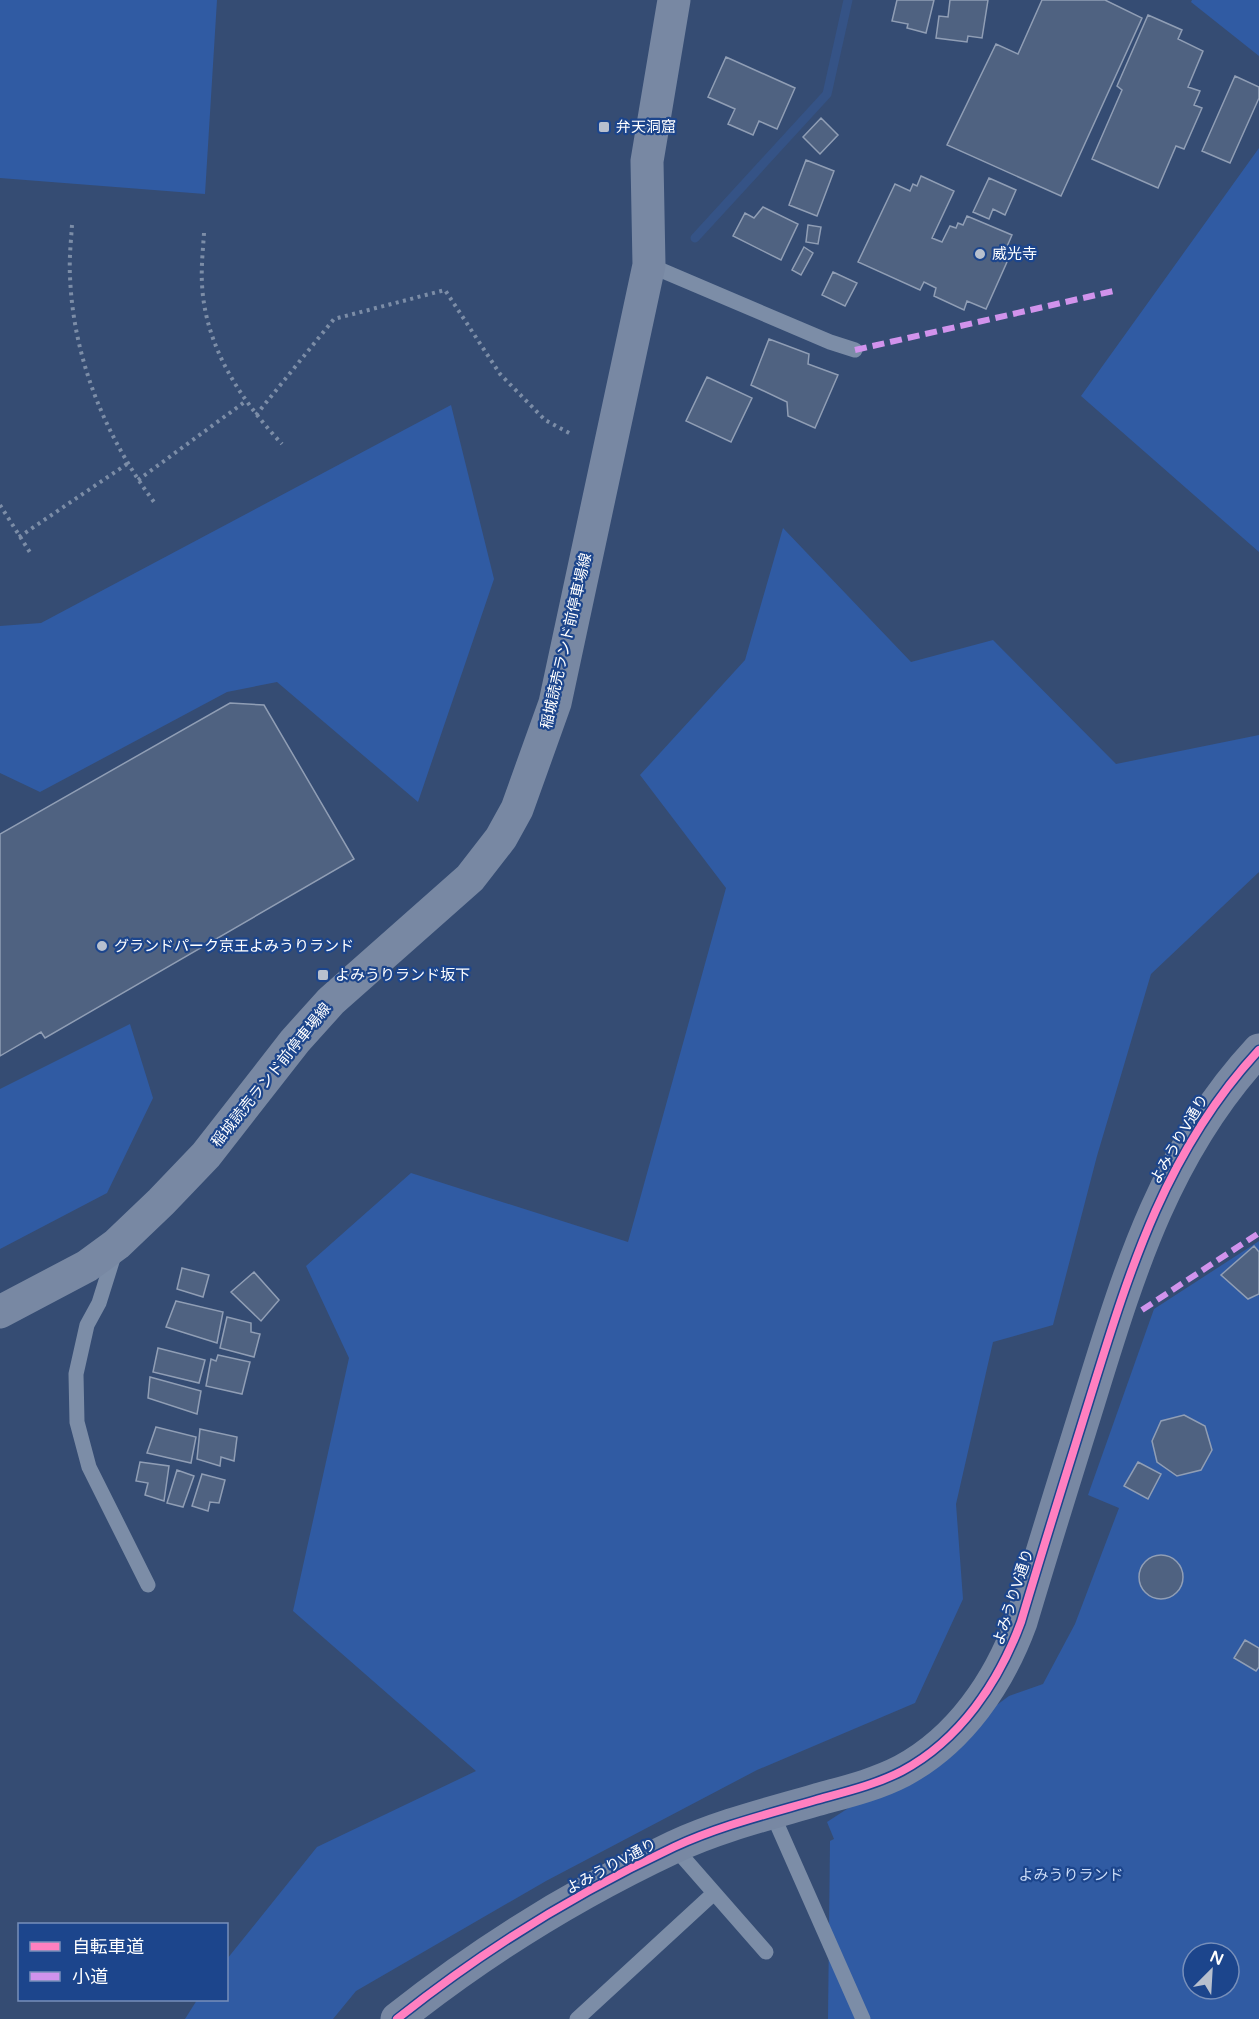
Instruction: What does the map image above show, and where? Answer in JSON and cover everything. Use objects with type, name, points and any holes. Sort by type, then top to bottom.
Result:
[{"type":"main road","name":"稲城読売ランド前停車場線","points":[[0,1312],[87,1266],[117,1244],[206,1155],[296,1041],[331,1001],[470,878],[501,838],[524,789],[555,703],[649,265],[647,161],[674,0]]},
{"type":"main road","name":"よみうりV通り","points":[[397,2019],[437,1987],[544,1918],[674,1847],[772,1813],[856,1789],[901,1771],[945,1739],[982,1700],[1011,1648],[1021,1622],[1110,1335],[1155,1209],[1202,1120],[1232,1079],[1259,1050]]},
{"type":"lane","points":[[649,265],[830,342],[855,350]]},
{"type":"lane","points":[[117,1244],[99,1304],[87,1325],[76,1374],[76,1422],[89,1467],[148,1585]]},
{"type":"lane","points":[[772,1813],[863,2019]]},
{"type":"lane","points":[[674,1847],[766,1952]]},
{"type":"lane","points":[[577,2019],[714,1893]]},
{"type":"path","points":[[72,225],[69,275],[76,333],[104,419],[127,464],[154,502]]},
{"type":"path","points":[[204,233],[202,284],[209,328],[228,373],[256,416],[282,444]]},
{"type":"path","points":[[256,416],[334,319],[445,290],[500,374],[544,420],[573,435]]},
{"type":"path","points":[[138,480],[246,401]]},
{"type":"path","points":[[19,537],[127,464]]},
{"type":"path","points":[[0,505],[31,554]]},
{"type":"path","points":[[0,518],[5,515]]},
{"type":"green space","points":[[0,0],[217,0],[205,194],[0,178]]},
{"type":"green space","points":[[1192,0],[1259,0],[1259,56],[1191,2]]},
{"type":"green space","points":[[1259,148],[1259,552],[1081,396]]},
{"type":"green space","points":[[451,405],[494,579],[418,802],[277,682],[227,692],[40,792],[0,773],[0,626],[41,623]]},
{"type":"green space","points":[[783,528],[911,662],[993,640],[1116,764],[1259,735],[1259,872],[1151,974],[1097,1156],[1053,1325],[993,1342],[956,1504],[963,1599],[915,1703],[757,1770],[546,1881],[356,1991],[333,2019],[185,2019],[196,2001],[228,2001],[228,1958],[317,1847],[476,1771],[293,1611],[349,1358],[306,1266],[411,1173],[628,1242],[726,888],[640,775],[745,660]]},
{"type":"green space","points":[[130,1024],[153,1098],[107,1193],[0,1249],[0,1089]]},
{"type":"green space","name":"よみうりランド","points":[[1259,1241],[1259,2019],[828,2019],[830,1841],[834,1839],[827,1822],[922,1760],[1009,1696],[1043,1684],[1075,1624],[1119,1508],[1088,1495],[1154,1309]]},
{"type":"building","points":[[897,0],[934,0],[926,33],[907,28],[908,24],[892,21]]},
{"type":"building","points":[[950,0],[988,0],[982,38],[968,36],[967,42],[936,38],[939,16],[948,17]]},
{"type":"building","points":[[1042,0],[1105,0],[1142,18],[1061,196],[947,145],[996,44],[1018,54]]},
{"type":"building","points":[[1148,15],[1182,30],[1178,39],[1203,51],[1188,87],[1200,91],[1194,105],[1202,108],[1184,149],[1176,146],[1158,188],[1092,159],[1122,90],[1117,86]]},
{"type":"building","points":[[726,57],[795,88],[777,129],[759,121],[753,135],[728,124],[735,109],[708,97]]},
{"type":"building","points":[[1235,76],[1259,87],[1259,98],[1230,163],[1202,151]]},
{"type":"building","points":[[821,118],[838,135],[820,154],[803,137]]},
{"type":"building","points":[[806,160],[834,171],[817,216],[789,205]]},
{"type":"building","points":[[921,176],[954,191],[932,238],[942,242],[950,226],[956,228],[958,223],[963,225],[967,216],[1012,235],[1005,251],[1011,253],[986,309],[967,301],[964,310],[934,296],[936,288],[924,282],[920,290],[858,262],[895,184],[910,191],[913,184],[917,186]]},
{"type":"building","points":[[989,178],[1016,190],[1005,215],[993,209],[989,219],[973,212]]},
{"type":"building","points":[[763,207],[798,224],[781,260],[733,236],[745,213],[754,218]]},
{"type":"building","points":[[808,225],[821,227],[818,244],[806,242]]},
{"type":"building","points":[[804,247],[813,253],[801,275],[792,270]]},
{"type":"building","points":[[833,272],[857,283],[845,306],[822,295]]},
{"type":"building","points":[[769,339],[809,354],[808,364],[838,375],[815,428],[788,416],[787,402],[751,385]]},
{"type":"building","points":[[707,377],[752,398],[731,442],[686,421]]},
{"type":"building","name":"グランドパーク京王よみうりランド","points":[[230,703],[264,705],[354,859],[45,1038],[41,1032],[0,1056],[0,834]]},
{"type":"building","points":[[1254,1246],[1259,1252],[1259,1294],[1248,1299],[1221,1275]]},
{"type":"building","points":[[182,1268],[209,1275],[203,1297],[177,1289]]},
{"type":"building","points":[[254,1272],[279,1300],[261,1321],[231,1292]]},
{"type":"building","points":[[176,1301],[223,1312],[217,1343],[166,1327]]},
{"type":"building","points":[[227,1317],[251,1323],[251,1332],[260,1334],[254,1357],[220,1348]]},
{"type":"building","points":[[158,1348],[205,1360],[199,1383],[153,1372]]},
{"type":"building","points":[[218,1355],[250,1362],[242,1394],[206,1386],[211,1359],[216,1361]]},
{"type":"building","points":[[150,1377],[201,1391],[197,1414],[148,1398]]},
{"type":"building","points":[[1184,1415],[1205,1426],[1212,1450],[1201,1470],[1177,1476],[1157,1462],[1152,1441],[1161,1421]]},
{"type":"building","points":[[156,1427],[196,1437],[191,1463],[147,1453]]},
{"type":"building","points":[[200,1429],[237,1437],[234,1461],[221,1457],[220,1466],[197,1459]]},
{"type":"building","points":[[140,1462],[169,1466],[164,1501],[145,1495],[148,1483],[136,1481]]},
{"type":"building","points":[[1138,1462],[1161,1474],[1148,1499],[1124,1486]]},
{"type":"building","points":[[177,1470],[194,1476],[183,1507],[167,1503]]},
{"type":"building","points":[[202,1474],[225,1480],[219,1503],[210,1502],[208,1511],[192,1506]]},
{"type":"building","points":[[1161,1555],[1170,1556],[1177,1561],[1182,1568],[1182,1586],[1177,1593],[1170,1598],[1161,1599],[1152,1598],[1145,1593],[1140,1586],[1139,1577],[1140,1568],[1145,1561],[1152,1556]]},
{"type":"building","points":[[1245,1640],[1259,1648],[1259,1667],[1256,1671],[1234,1658]]},
{"type":"waterway","points":[[695,238],[827,94],[848,0]]},
{"type":"marked path","points":[[855,350],[1118,290]]},
{"type":"marked path","points":[[1142,1310],[1259,1233]]},
{"type":"cycle path","points":[[397,2019],[462,1970],[530,1925],[637,1865],[674,1847],[726,1827],[860,1788],[892,1776],[923,1758],[959,1726],[989,1687],[1021,1622],[1119,1306],[1154,1215],[1174,1171],[1198,1129],[1226,1089],[1259,1050]]},
{"type":"place","name":"弁天洞窟","points":[[604,127]]},
{"type":"place","name":"威光寺","points":[[980,254]]},
{"type":"place","name":"グランドパーク京王よみうりランド","points":[[102,946]]},
{"type":"place","name":"よみうりランド坂下","points":[[323,975]]}]
